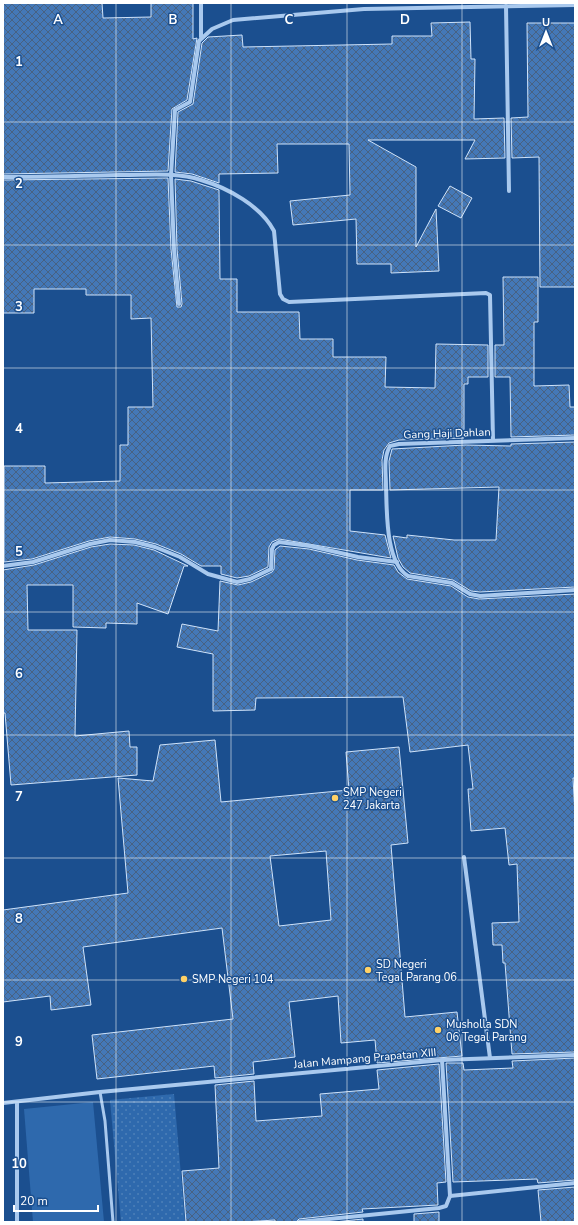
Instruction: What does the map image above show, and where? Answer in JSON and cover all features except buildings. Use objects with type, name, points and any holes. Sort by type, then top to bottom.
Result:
[{"type":"street","points":[[201,3],[202,37]]},
{"type":"street","points":[[179,304],[174,249],[171,175],[174,110],[190,102],[199,41],[212,28],[233,20],[364,9],[575,4]]},
{"type":"street","points":[[506,6],[509,192]]},
{"type":"street","points":[[3,177],[171,175],[200,179],[228,191],[260,213],[274,231],[280,294],[283,299],[289,302],[483,293],[490,295],[493,440]]},
{"type":"street","name":"Gang Haji Dahlan","points":[[575,438],[399,444],[390,446],[386,459],[387,522],[397,562],[403,573],[408,576],[452,583],[470,594],[480,596],[575,590]]},
{"type":"street","points":[[3,566],[33,562],[90,544],[110,540],[135,542],[156,547],[180,557],[208,574],[237,582],[250,579],[271,569],[274,545],[279,542],[310,546],[358,557],[397,562]]},
{"type":"street","points":[[464,857],[490,1058]]},
{"type":"street","points":[[442,1060],[575,1055]]},
{"type":"street","name":"Jalan Mampang Prapatan XIII","points":[[3,1103],[100,1092],[442,1060],[450,1196]]},
{"type":"street","points":[[17,1222],[18,1102]]},
{"type":"street","points":[[299,1222],[439,1208],[446,1206],[450,1196],[575,1183]]},
{"type":"lane","points":[[100,1092],[105,1121],[113,1222]]},
{"type":"shaded area","points":[[174,1094],[185,1222],[121,1222],[110,1100]]},
{"type":"shaded area","points":[[93,1102],[104,1222],[33,1222],[24,1109]]},
{"type":"place","name":"SMP Negeri 247 Jakarta","points":[[335,798]]},
{"type":"place","name":"SD Negeri Tegal Parang 06","points":[[368,970]]},
{"type":"place","name":"SMP Negeri 104","points":[[184,979]]},
{"type":"place","name":"Musholla SDN 06 Tegal Parang","points":[[438,1030]]}]
